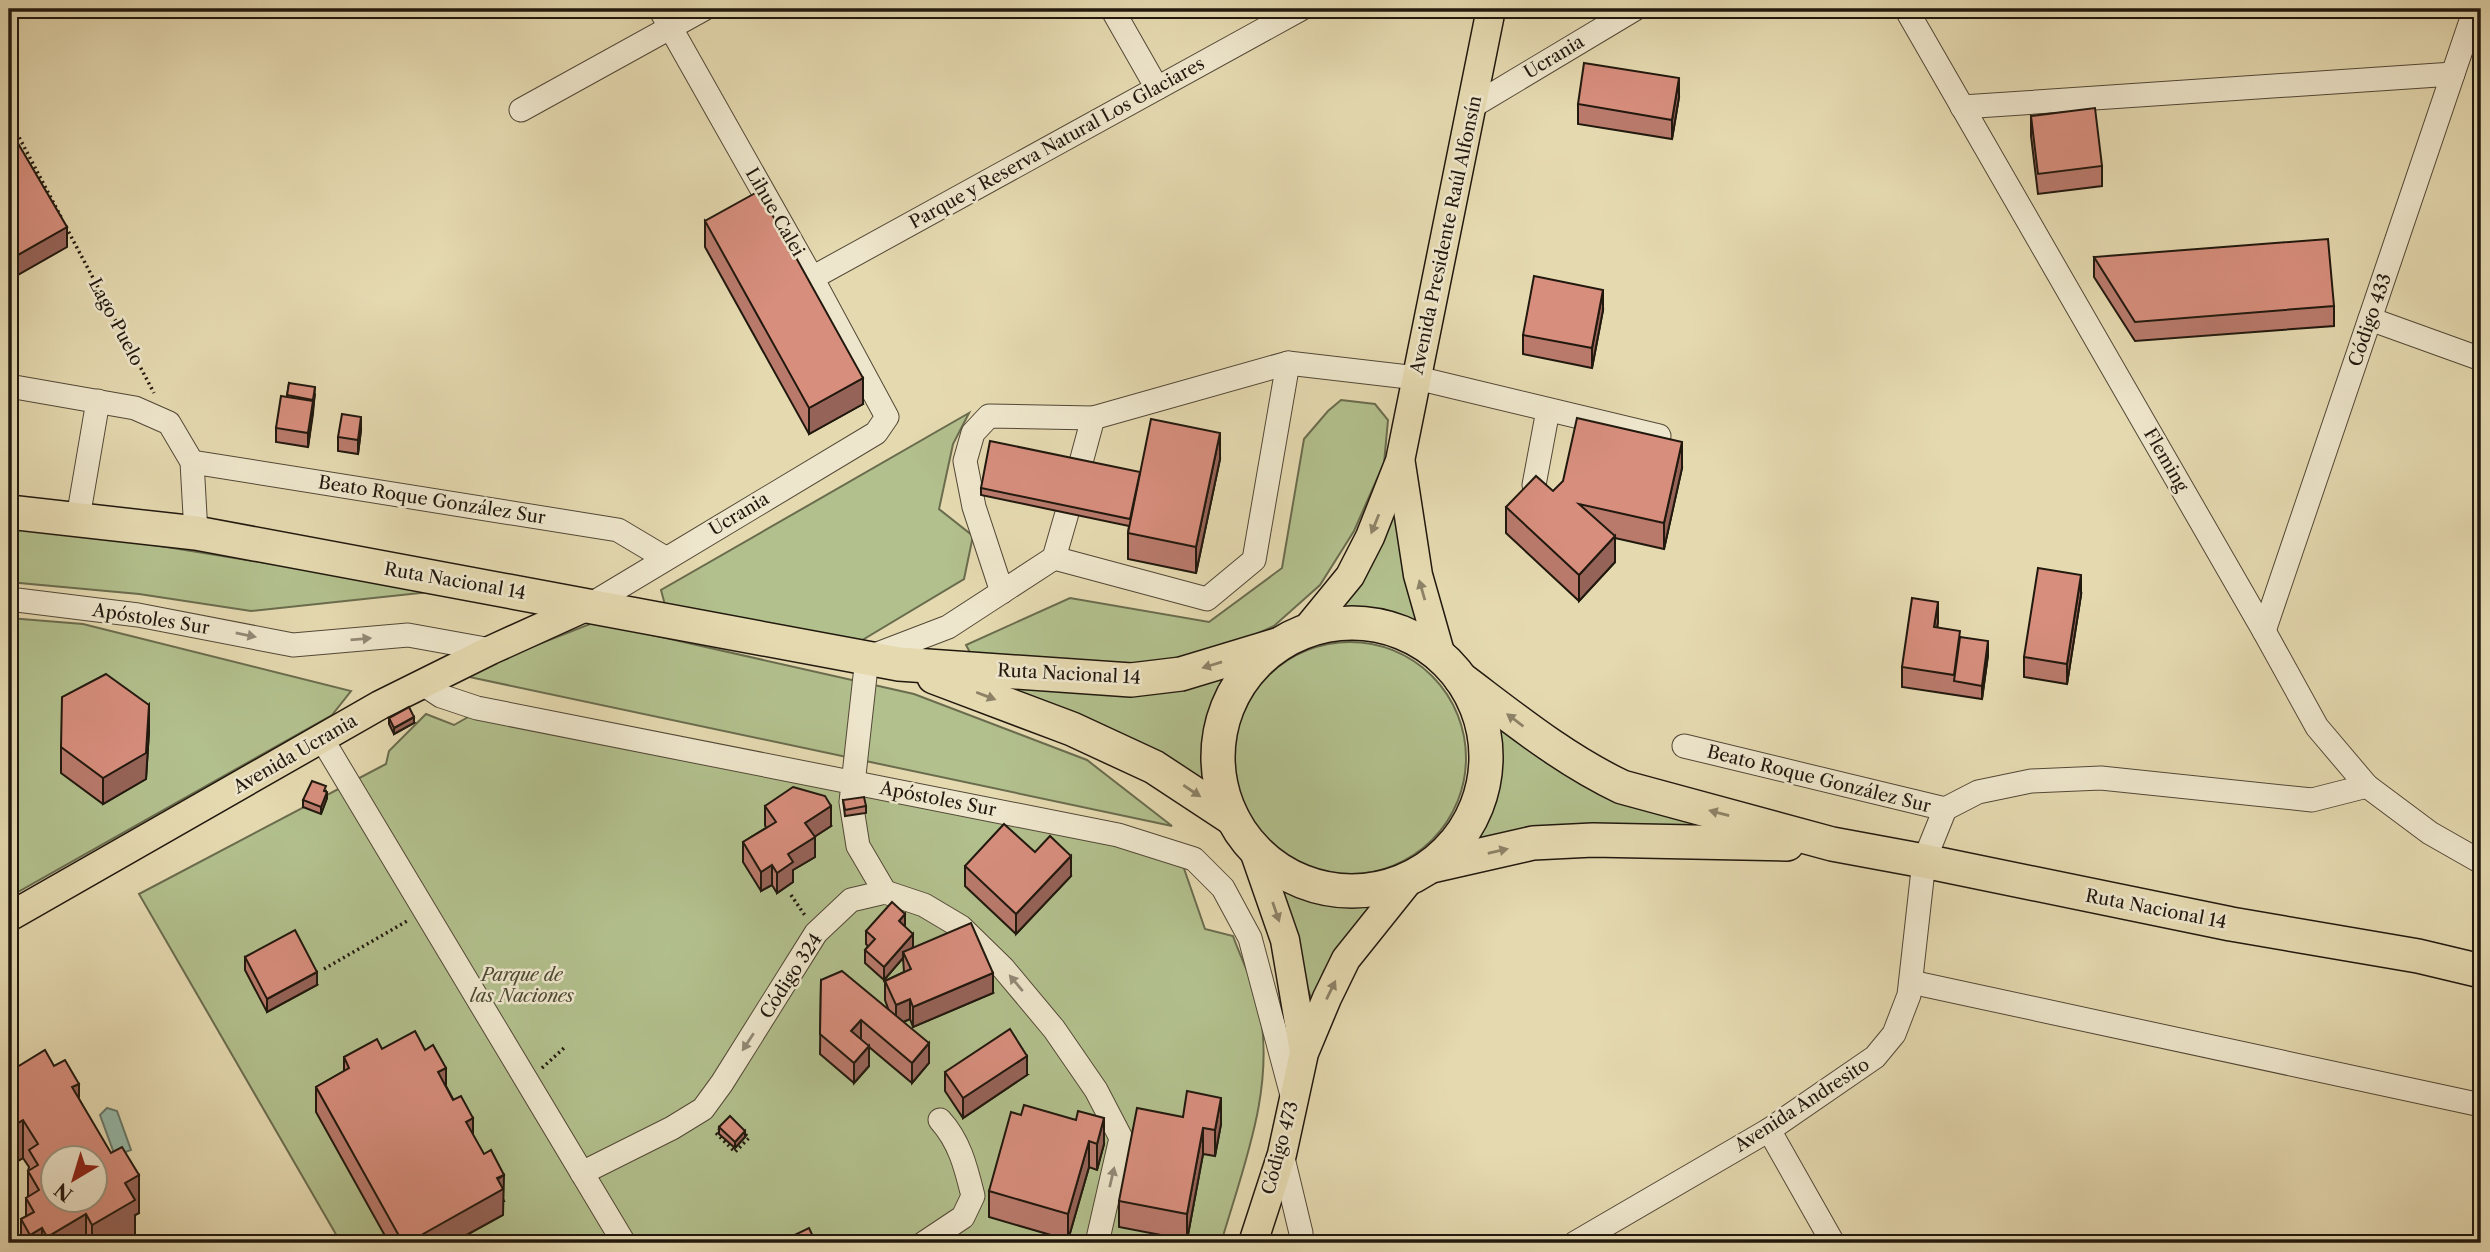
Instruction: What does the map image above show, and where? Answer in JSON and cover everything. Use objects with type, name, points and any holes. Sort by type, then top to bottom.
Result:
[{"type":"highway","name":"Ruta Nacional 14","points":[[9,512],[196,533],[883,661],[1132,680],[1181,674],[1340,623],[1376,625],[1410,636],[1553,748],[1595,775],[1622,787],[1832,844],[2231,924],[2418,956],[2481,971]]},
{"type":"highway","points":[[1233,819],[1220,782],[1218,743],[1228,705],[1248,671],[1291,638]]},
{"type":"highway","name":"Ruta Nacional 14","points":[[883,661],[1072,729],[1154,767],[1233,819],[1253,848],[1287,874],[1326,889],[1369,890],[1421,872],[1533,843],[1592,840],[1832,844]]},
{"type":"highway","points":[[1421,872],[1461,836],[1480,799],[1487,758],[1480,716],[1451,668]]},
{"type":"main road","name":"Avenida Presidente Raúl Alfonsín","points":[[1291,638],[1350,576],[1370,537],[1400,461],[1491,9]]},
{"type":"main road","name":"Avenida Presidente Raúl Alfonsín","points":[[1400,461],[1418,575],[1451,668]]},
{"type":"main road","name":"Avenida Ucrania","points":[[9,917],[322,738],[491,650],[588,606]]},
{"type":"main road","points":[[1253,848],[1285,940],[1304,1053]]},
{"type":"main road","points":[[1304,1053],[1326,998],[1346,959],[1421,872]]},
{"type":"main road","name":"Código 473","points":[[1253,1243],[1282,1154],[1304,1053]]},
{"type":"street","points":[[521,110],[665,18],[704,9]]},
{"type":"street","points":[[1112,9],[1157,88]]},
{"type":"street","name":"Parque y Reserva Natural Los Glaciares","points":[[812,278],[1301,9]]},
{"type":"street","name":"Ucrania","points":[[1473,106],[1635,9]]},
{"type":"street","name":"Fleming","points":[[1906,9],[2317,727],[2367,786],[2430,833],[2481,862]]},
{"type":"street","name":"Código 433","points":[[2264,631],[2475,9]]},
{"type":"street","name":"Lihue Calei","points":[[665,18],[887,417]]},
{"type":"street","points":[[1962,107],[2453,74]]},
{"type":"street","points":[[2370,319],[2481,359]]},
{"type":"street","points":[[1054,558],[1207,599],[1254,560],[1288,363]]},
{"type":"street","points":[[1002,592],[974,506],[965,461],[973,433],[989,416],[1093,418],[1288,363],[1417,378],[1659,436]]},
{"type":"street","points":[[9,386],[135,408],[169,423],[192,462],[196,533]]},
{"type":"street","points":[[78,519],[98,401]]},
{"type":"street","points":[[1534,485],[1548,410]]},
{"type":"street","name":"Ucrania","points":[[588,606],[876,433],[887,417]]},
{"type":"street","points":[[1080,466],[1093,418]]},
{"type":"street","name":"Beato Roque González Sur","points":[[192,462],[618,530],[665,558]]},
{"type":"street","points":[[1067,513],[1054,558],[948,627],[883,661],[851,802],[858,846],[886,892],[924,905],[961,927],[1003,968],[1054,1028],[1096,1090],[1121,1138],[1097,1243]]},
{"type":"street","name":"Apóstoles Sur","points":[[9,599],[138,615],[293,645],[408,635],[491,650]]},
{"type":"street","name":"Apóstoles Sur","points":[[423,684],[441,696],[477,708],[1118,835],[1194,859],[1223,888],[1250,938],[1293,1100]]},
{"type":"street","points":[[322,738],[624,1243]]},
{"type":"street","name":"Beato Roque González Sur","points":[[1684,746],[1945,809],[1978,792],[2031,781],[2101,778],[2312,800],[2367,786]]},
{"type":"street","name":"Avenida Andresito","points":[[1575,1243],[1769,1130],[1875,1057],[1894,1034],[1909,995],[1924,861],[1945,809]]},
{"type":"street","name":"Código 324","points":[[582,1173],[672,1128],[703,1109],[816,933],[851,900],[886,892]]},
{"type":"street","points":[[1911,982],[2481,1105]]},
{"type":"street","points":[[924,1243],[963,1217],[973,1196],[953,1134],[940,1120]]},
{"type":"street","points":[[1769,1130],[1833,1243]]},
{"type":"street","points":[[1282,1154],[1301,1233],[1300,1243]]},
{"type":"path","name":"Lago Puelo","points":[[9,118],[169,423]]},
{"type":"path","points":[[324,970],[425,910]]},
{"type":"path","points":[[527,1081],[564,1048]]},
{"type":"path","points":[[730,1119],[749,1138],[735,1152],[716,1133],[730,1119]]},
{"type":"green space","points":[[1341,400],[1375,404],[1388,420],[1384,463],[1354,531],[1320,585],[1274,626],[1228,647],[1130,667],[973,658],[966,645],[1070,598],[1209,622],[1282,568],[1304,439]]},
{"type":"green space","points":[[969,413],[953,444],[939,509],[973,536],[964,579],[859,642],[665,605],[661,590]]},
{"type":"green space","points":[[1396,498],[1423,636],[1373,611],[1324,617]]},
{"type":"green space","points":[[9,527],[74,532],[439,591],[251,611],[139,594],[9,582]]},
{"type":"green space","points":[[9,618],[83,624],[351,691],[332,715],[9,897]]},
{"type":"green space","points":[[595,622],[914,694],[1087,760],[1172,826],[460,675]]},
{"type":"green space","points":[[1350,642],[1373,644],[1394,651],[1432,676],[1457,714],[1464,735],[1464,781],[1457,802],[1432,840],[1394,865],[1373,872],[1350,874],[1327,872],[1306,865],[1268,840],[1243,802],[1236,781],[1234,758],[1236,735],[1243,714],[1268,676],[1306,651],[1327,644]]},
{"type":"green space","points":[[1238,668],[1212,723],[1211,799],[979,682]]},
{"type":"green space","points":[[1485,711],[1723,827],[1461,848],[1488,801],[1495,760]]},
{"type":"green space","name":"Parque de las Naciones","points":[[477,712],[1180,857],[1205,929],[1233,936],[1257,998],[1263,1037],[1263,1067],[1255,1126],[1221,1243],[341,1243],[139,894],[386,764],[389,751],[426,714],[454,725]]},
{"type":"green space","points":[[1272,881],[1324,902],[1378,897],[1324,971],[1313,1003],[1298,962]]},
{"type":"shaded area","points":[[107,1108],[117,1111],[131,1150],[115,1156],[100,1115]]},
{"type":"building","points":[[1584,63],[1679,78],[1672,120],[1578,104]]},
{"type":"building","points":[[2095,108],[2102,166],[2038,174],[2031,116]]},
{"type":"building","points":[[9,128],[67,227],[9,260]]},
{"type":"building","points":[[759,191],[863,378],[809,408],[705,221]]},
{"type":"building","points":[[2328,239],[2334,306],[2135,322],[2094,257]]},
{"type":"building","points":[[1534,276],[1603,290],[1592,348],[1523,335]]},
{"type":"building","points":[[289,383],[315,387],[313,400],[287,395]]},
{"type":"building","points":[[281,396],[313,401],[308,433],[276,428]]},
{"type":"building","points":[[342,414],[361,417],[358,440],[338,437]]},
{"type":"building","points":[[1577,418],[1682,442],[1664,523],[1579,504],[1615,536],[1579,575],[1506,507],[1536,476],[1553,491],[1563,481]]},
{"type":"building","points":[[1151,419],[1220,433],[1196,547],[1128,533]]},
{"type":"building","points":[[990,441],[1140,472],[1130,519],[981,488]]},
{"type":"building","points":[[2038,568],[2081,575],[2067,664],[2024,657]]},
{"type":"building","points":[[1912,598],[1938,602],[1934,627],[1960,631],[1954,675],[1902,667]]},
{"type":"building","points":[[1960,637],[1988,641],[1982,686],[1954,681]]},
{"type":"building","points":[[106,674],[149,705],[146,753],[103,778],[61,747],[62,697]]},
{"type":"building","points":[[409,707],[414,717],[394,728],[389,718]]},
{"type":"building","points":[[312,781],[326,786],[324,791],[327,792],[321,807],[303,800]]},
{"type":"building","points":[[793,787],[825,796],[831,806],[805,823],[815,837],[788,854],[793,862],[777,873],[772,865],[761,872],[743,842],[776,822],[765,806]]},
{"type":"building","points":[[864,797],[866,806],[845,810],[843,800]]},
{"type":"building","points":[[1004,824],[1035,852],[1050,836],[1071,856],[1016,914],[965,866]]},
{"type":"building","points":[[892,902],[905,914],[899,921],[913,934],[884,967],[865,950],[875,939],[866,931]]},
{"type":"building","points":[[971,923],[993,973],[913,1007],[910,999],[896,1005],[885,981],[911,969],[903,952]]},
{"type":"building","points":[[295,930],[317,972],[267,999],[245,957]]},
{"type":"building","points":[[842,971],[929,1043],[912,1063],[861,1020],[851,1031],[869,1046],[854,1063],[820,1034],[821,980]]},
{"type":"building","points":[[1010,1029],[1027,1056],[963,1098],[945,1072]]},
{"type":"building","points":[[415,1031],[425,1050],[433,1045],[446,1068],[438,1072],[453,1100],[461,1096],[473,1118],[466,1122],[484,1154],[491,1150],[504,1175],[497,1178],[503,1189],[403,1243],[316,1087],[349,1068],[344,1057],[377,1039],[382,1049]]},
{"type":"building","points":[[45,1050],[54,1066],[65,1060],[79,1084],[72,1087],[106,1144],[38,1144],[23,1120],[11,1127],[9,1072]]},
{"type":"building","points":[[1187,1091],[1221,1098],[1215,1130],[1203,1128],[1187,1214],[1119,1201],[1137,1108],[1183,1117]]},
{"type":"building","points":[[1024,1105],[1076,1120],[1078,1111],[1104,1118],[1097,1144],[1089,1141],[1068,1214],[989,1191],[1011,1112],[1021,1115]]},
{"type":"building","points":[[730,1116],[745,1131],[735,1142],[719,1127]]},
{"type":"building","points":[[38,1144],[38,1165],[29,1150]]},
{"type":"building","points":[[122,1147],[139,1175],[125,1183],[135,1200],[92,1225],[86,1214],[108,1214],[108,1148],[111,1153]]},
{"type":"building","points":[[38,1165],[38,1188],[28,1171]]},
{"type":"building","points":[[38,1191],[38,1214],[86,1214],[47,1237],[42,1228],[30,1235],[21,1219],[34,1212],[26,1198]]},
{"type":"building","points":[[809,1228],[816,1243],[785,1243],[784,1240]]},
{"type":"building","points":[[589,1237],[592,1243],[577,1243]]}]
